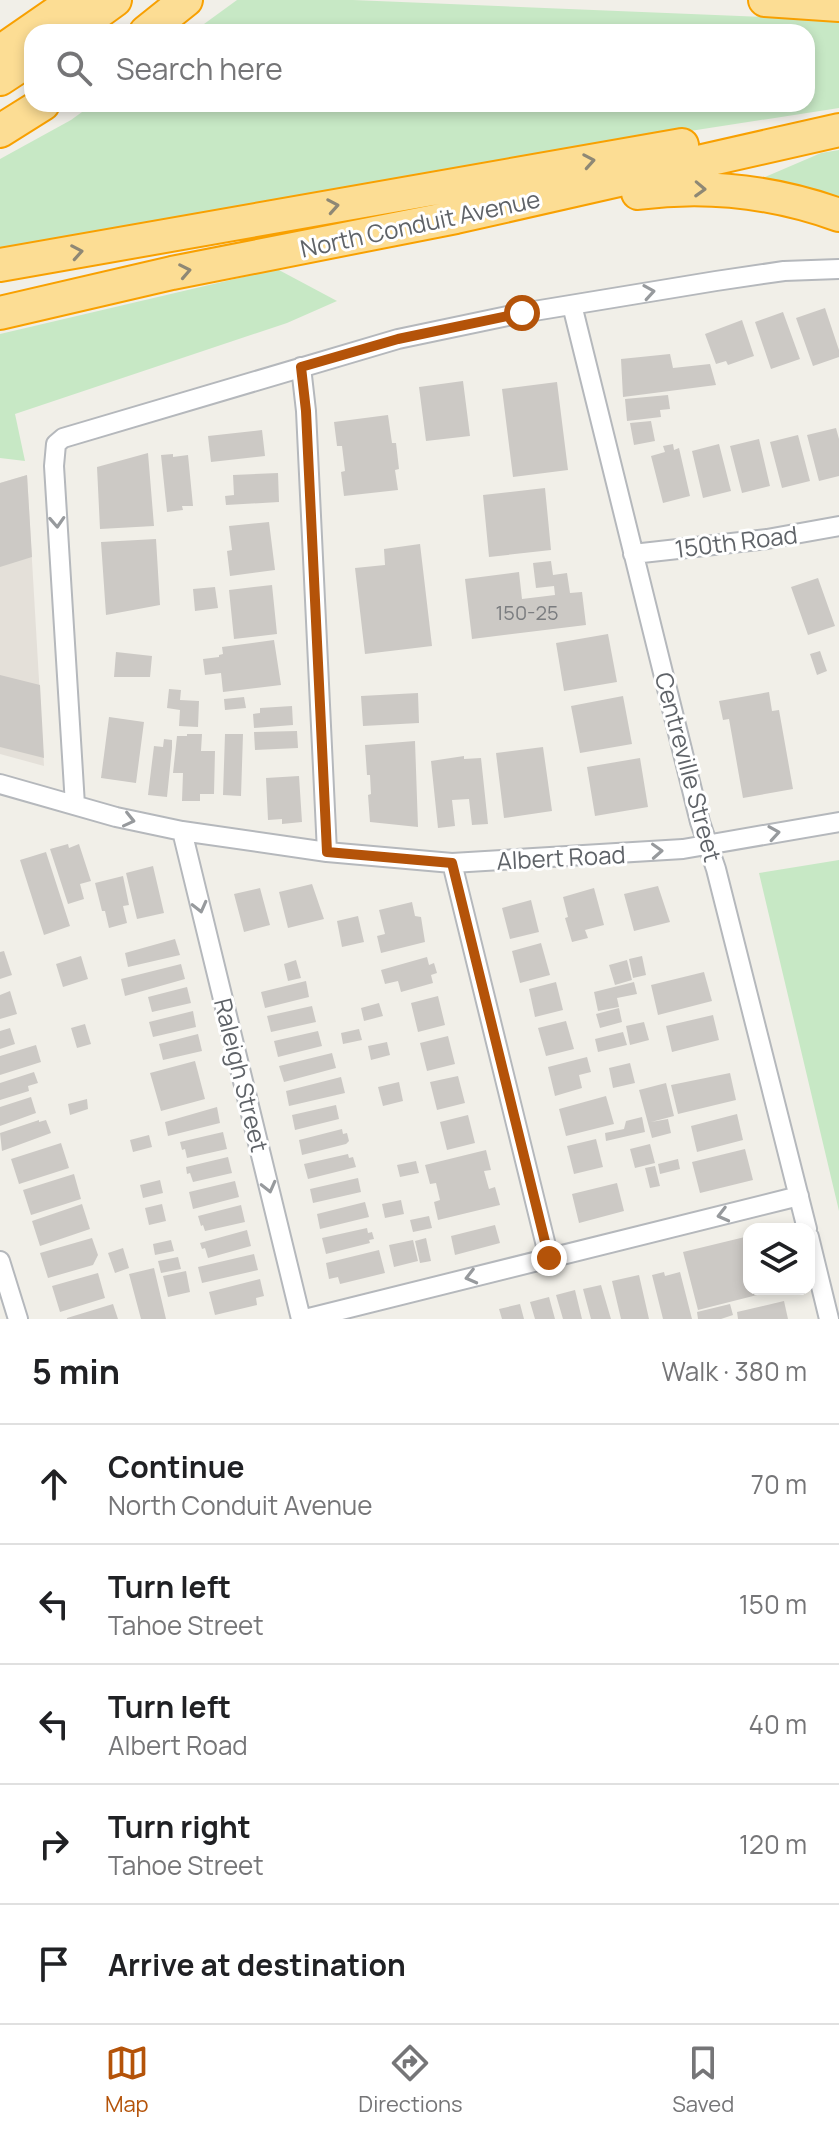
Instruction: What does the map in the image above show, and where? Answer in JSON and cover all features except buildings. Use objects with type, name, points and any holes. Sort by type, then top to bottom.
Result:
[{"type":"highway","points":[[40,24],[75,0]]},
{"type":"highway","points":[[82,24],[115,0]]},
{"type":"highway","points":[[156,24],[186,0]]},
{"type":"highway","points":[[765,0],[839,5]]},
{"type":"highway","points":[[0,52],[24,35]]},
{"type":"highway","points":[[0,79],[24,63]]},
{"type":"highway","points":[[0,131],[30,112]]},
{"type":"highway","points":[[0,265],[711,139],[839,128]]},
{"type":"highway","name":"North Conduit Avenue","points":[[0,313],[172,273],[456,217],[839,128]]},
{"type":"highway","points":[[456,217],[686,188],[732,190],[839,215]]},
{"type":"street","points":[[75,805],[55,497],[53,454],[56,444],[73,433],[398,339],[572,305],[773,273],[839,269]]},
{"type":"street","name":"Centreville Street","points":[[572,305],[806,1223]]},
{"type":"street","points":[[301,367],[306,411],[327,852]]},
{"type":"street","name":"150th Road","points":[[633,554],[767,539],[839,526]]},
{"type":"street","name":"Albert Road","points":[[0,784],[182,831],[327,852],[452,863],[683,849],[839,822]]},
{"type":"street","name":"Raleigh Street","points":[[182,831],[303,1319]]},
{"type":"street","points":[[452,863],[549,1258]]},
{"type":"street","points":[[303,1319],[799,1196]]},
{"type":"street","points":[[0,1261],[18,1319]]},
{"type":"street","points":[[815,1262],[829,1319]]},
{"type":"shaded area","points":[[27,475],[44,766],[0,754],[0,483]]},
{"type":"green space","points":[[237,0],[353,0],[839,20],[839,108],[815,112],[815,24],[204,24]]},
{"type":"green space","points":[[82,112],[813,112],[600,145],[0,252],[0,159]]},
{"type":"green space","points":[[839,150],[839,203],[765,177],[821,153]]},
{"type":"green space","points":[[277,269],[337,301],[287,323],[15,414],[25,461],[0,458],[0,334]]},
{"type":"green space","points":[[839,860],[839,1211],[759,873]]},
{"type":"route","points":[[522,313],[398,339],[301,367],[306,411],[327,852],[452,863],[549,1258]]}]
